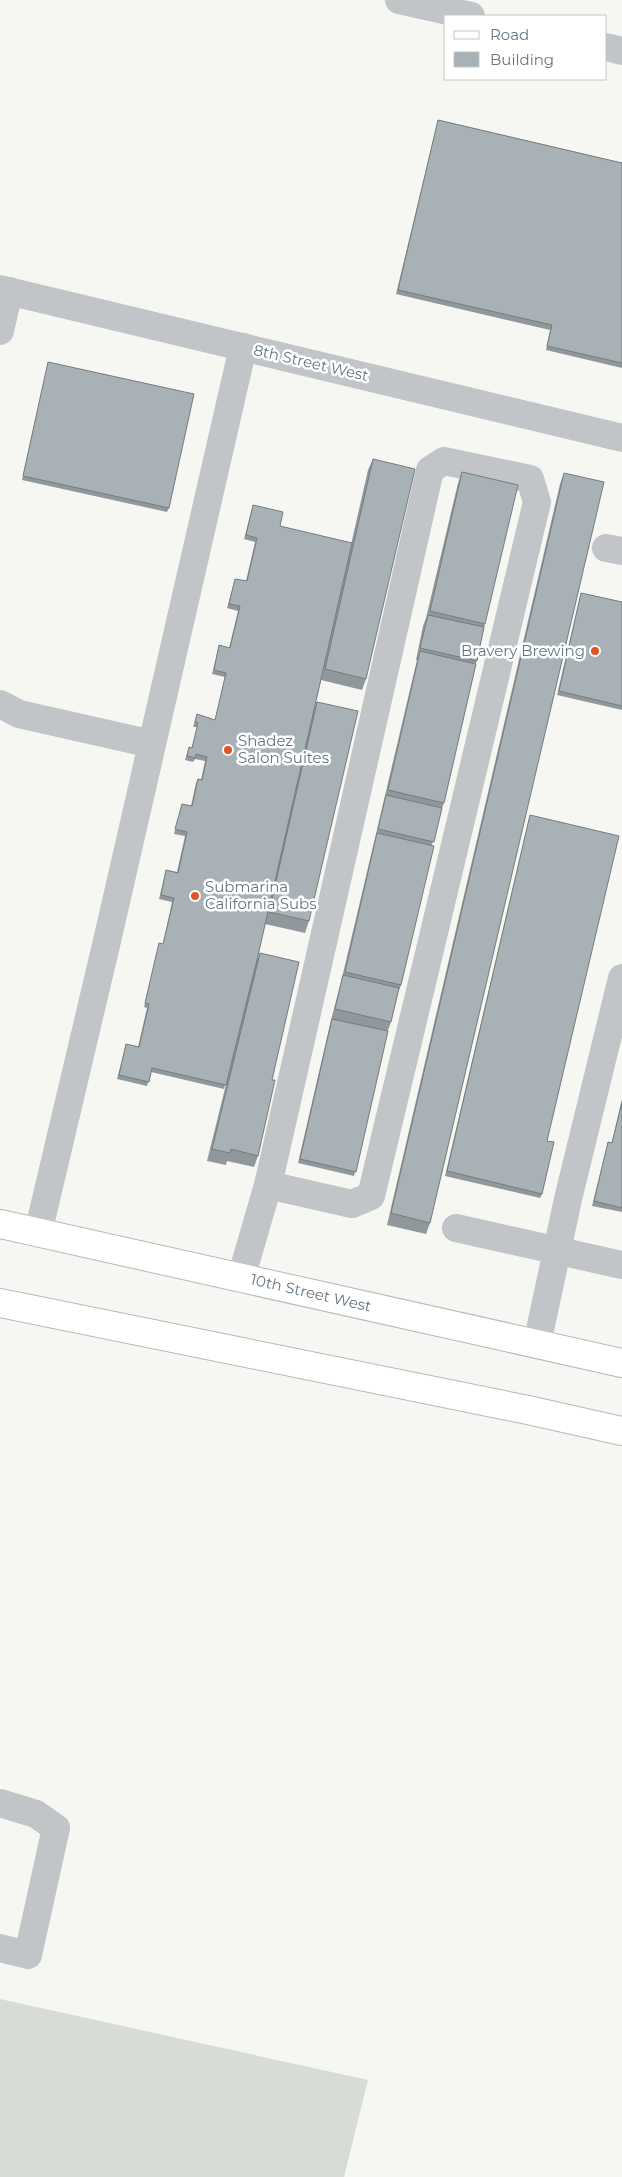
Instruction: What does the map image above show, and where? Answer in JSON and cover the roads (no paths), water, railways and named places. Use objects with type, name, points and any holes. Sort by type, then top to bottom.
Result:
[{"type":"main road","name":"10th Street West","points":[[0,1224],[622,1363]]},
{"type":"main road","points":[[0,1303],[528,1410],[622,1431]]},
{"type":"street","points":[[399,0],[466,15]]},
{"type":"street","points":[[607,47],[622,50]]},
{"type":"street","points":[[0,331],[4,290]]},
{"type":"street","name":"8th Street West","points":[[4,290],[622,438]]},
{"type":"street","points":[[38,1232],[243,347]]},
{"type":"street","points":[[241,1278],[268,1185],[430,470],[444,461],[530,478],[537,502],[371,1196],[352,1204],[268,1185]]},
{"type":"street","points":[[0,704],[19,714],[152,744]]},
{"type":"street","points":[[538,1344],[557,1250],[622,978]]},
{"type":"street","points":[[456,1228],[622,1264]]},
{"type":"street","points":[[0,1803],[36,1814],[56,1828],[28,1955],[0,1948]]},
{"type":"place","name":"Bravery Brewing","points":[[595,651]]},
{"type":"place","name":"Shadez Salon Suites","points":[[228,750]]},
{"type":"place","name":"Submarina California Subs","points":[[195,896]]}]
